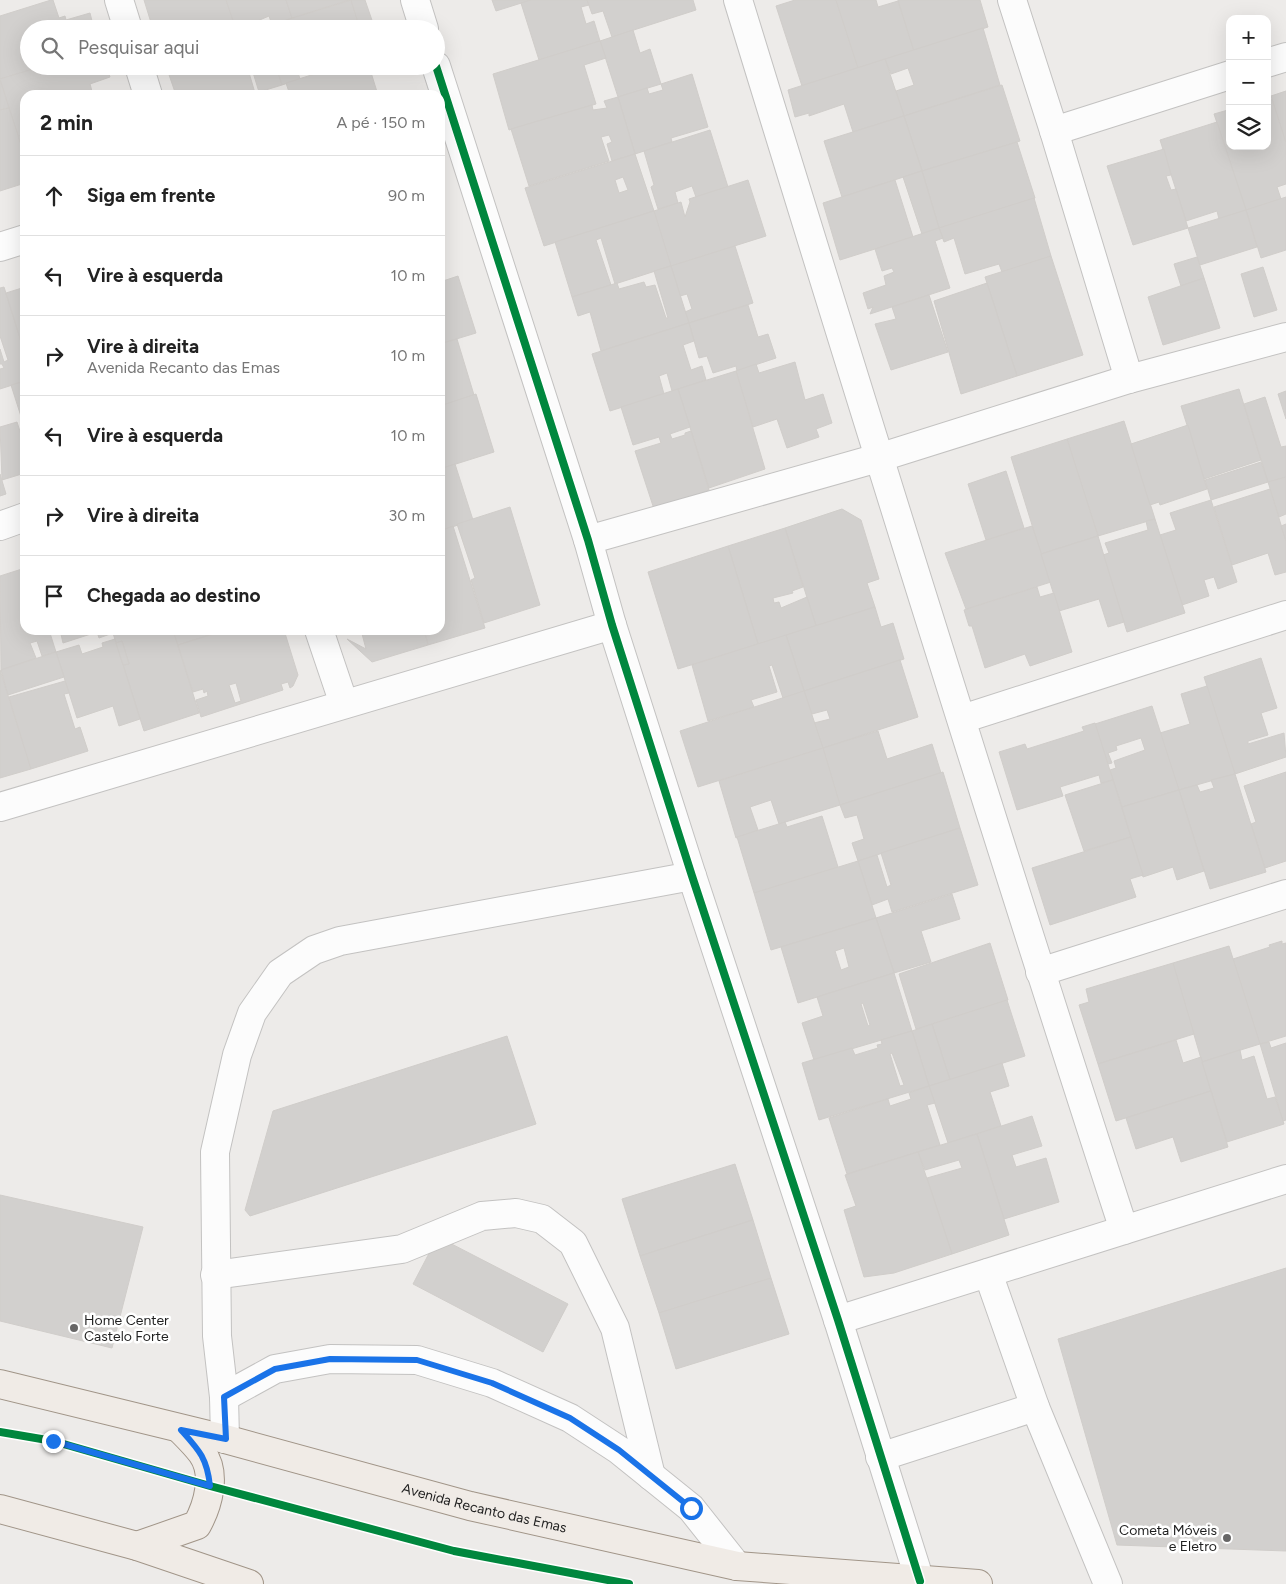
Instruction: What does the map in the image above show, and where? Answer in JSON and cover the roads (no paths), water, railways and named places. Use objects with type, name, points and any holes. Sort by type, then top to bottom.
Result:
[{"type":"main road","name":"Avenida Recanto das Emas","points":[[0,1384],[181,1430],[226,1439],[470,1506],[737,1566],[978,1584]]},
{"type":"main road","points":[[137,1546],[198,1525],[206,1508],[210,1486],[208,1468],[203,1455],[181,1430]]},
{"type":"main road","points":[[0,1509],[137,1546],[249,1584]]},
{"type":"street","points":[[119,0],[125,20]]},
{"type":"street","points":[[415,0],[421,20]]},
{"type":"street","points":[[738,0],[878,458],[962,719],[1040,972],[1124,1230]]},
{"type":"street","points":[[1012,0],[1129,379]]},
{"type":"street","points":[[1271,62],[1286,57]]},
{"type":"street","points":[[142,75],[146,90]]},
{"type":"street","points":[[439,75],[444,90]]},
{"type":"street","points":[[1054,131],[1226,76]]},
{"type":"street","points":[[445,94],[588,540],[612,625],[692,876],[838,1320],[920,1581]]},
{"type":"street","points":[[0,247],[20,241]]},
{"type":"street","points":[[588,540],[878,458],[1129,379],[1286,338]]},
{"type":"street","points":[[0,526],[20,519]]},
{"type":"street","points":[[962,719],[1286,615]]},
{"type":"street","points":[[0,807],[612,625]]},
{"type":"street","points":[[321,635],[344,704]]},
{"type":"street","points":[[226,1439],[224,1397],[216,1336],[215,1152],[237,1056],[252,1013],[280,974],[314,950],[340,941],[692,876]]},
{"type":"street","points":[[1040,972],[1286,894]]},
{"type":"street","points":[[838,1320],[1286,1180]]},
{"type":"street","points":[[215,1275],[402,1249],[482,1216],[516,1213],[542,1219],[573,1243],[615,1328],[651,1476]]},
{"type":"street","points":[[988,1273],[1035,1407],[1108,1584]]},
{"type":"street","points":[[224,1397],[275,1369],[330,1359],[417,1360],[492,1383],[570,1418],[619,1450],[691,1508],[737,1566]]},
{"type":"street","points":[[880,1456],[1035,1407]]},
{"type":"place","name":"Home Center Castelo Forte","points":[[74,1328]]},
{"type":"place","name":"Cometa Móveis e Eletro","points":[[1227,1538]]}]
